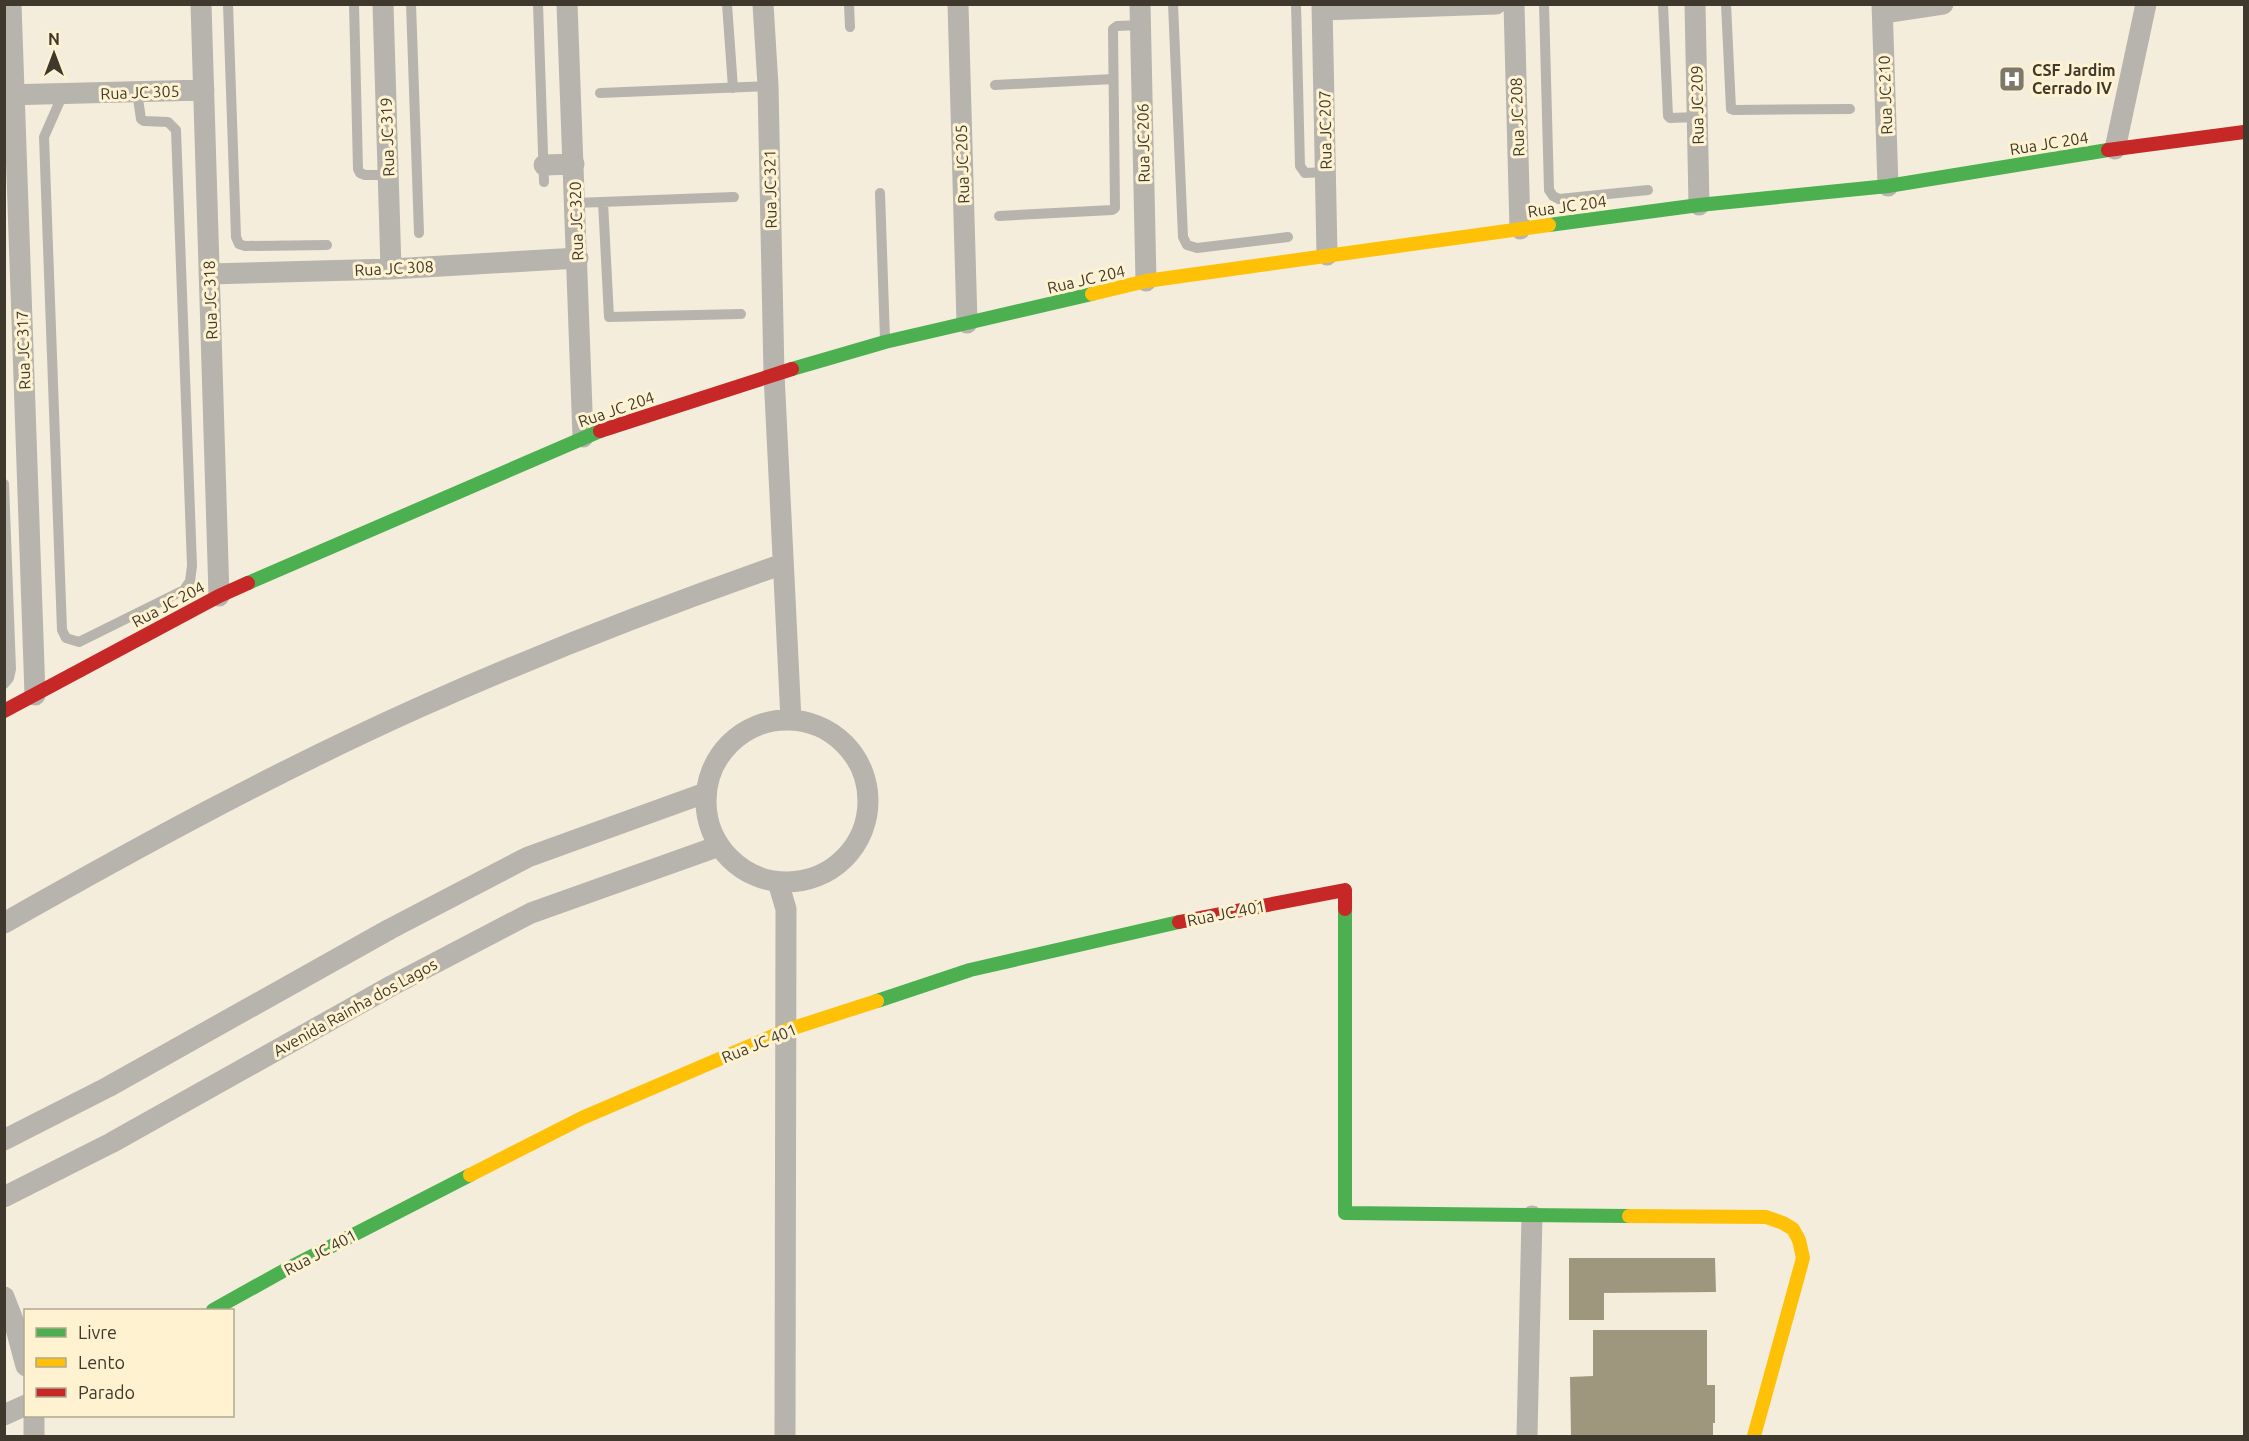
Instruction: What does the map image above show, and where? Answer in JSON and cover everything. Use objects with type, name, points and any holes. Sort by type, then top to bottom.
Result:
[{"type":"street","name":"Rua JC 317","points":[[11,4],[9,95],[35,695]]},
{"type":"street","name":"Rua JC 318","points":[[201,4],[219,596]]},
{"type":"street","name":"Rua JC 319","points":[[383,4],[391,269]]},
{"type":"street","name":"Rua JC 320","points":[[567,4],[583,437]]},
{"type":"street","name":"Rua JC 321","points":[[763,4],[768,86],[774,374],[791,720]]},
{"type":"street","name":"Rua JC 205","points":[[957,4],[968,323]]},
{"type":"street","points":[[1322,7],[1496,4]]},
{"type":"street","name":"Rua JC 208","points":[[1514,4],[1520,229]]},
{"type":"street","name":"Rua JC 209","points":[[1695,4],[1700,205]]},
{"type":"street","points":[[1882,9],[1943,4]]},
{"type":"street","points":[[2115,149],[2146,4]]},
{"type":"street","name":"Rua JC 207","points":[[1322,7],[1327,255]]},
{"type":"street","name":"Rua JC 210","points":[[1882,9],[1888,186]]},
{"type":"street","name":"Rua JC 206","points":[[1140,15],[1146,281]]},
{"type":"street","name":"Rua JC 305","points":[[9,95],[204,90]]},
{"type":"street","name":"Rua JC 204","points":[[4,711],[219,596],[583,437],[774,374],[885,342],[1146,281],[1700,205],[1888,186],[2115,149],[2244,132]]},
{"type":"street","points":[[544,174],[574,164]]},
{"type":"street","name":"Rua JC 308","points":[[209,274],[391,269],[578,258]]},
{"type":"street","points":[[4,923],[231,798],[419,708],[603,630],[783,564]]},
{"type":"street","points":[[791,720],[826,728],[851,748],[864,771],[870,796],[864,831],[844,861],[814,879],[778,882],[745,871],[719,846],[707,821],[705,793],[715,762],[735,738],[763,723],[791,720]]},
{"type":"street","points":[[4,1140],[108,1087],[390,929],[528,857],[705,793]]},
{"type":"street","name":"Avenida Rainha dos Lagos","points":[[4,1197],[111,1143],[393,985],[531,913],[719,846]]},
{"type":"street","points":[[778,882],[786,909],[785,1437]]},
{"type":"street","name":"Rua JC 401","points":[[217,1309],[285,1270],[582,1118],[787,1030],[970,969],[1145,928],[1345,890],[1345,1213],[1532,1216]]},
{"type":"street","points":[[1527,1437],[1532,1216],[1766,1217],[1789,1223],[1799,1234],[1803,1258],[1754,1437]]},
{"type":"street","points":[[4,1297],[15,1324],[24,1358]]},
{"type":"street","points":[[4,1415],[24,1406]]},
{"type":"street","points":[[34,1417],[34,1437]]},
{"type":"lane","points":[[228,4],[236,237],[239,244],[245,246],[327,245]]},
{"type":"lane","points":[[354,4],[358,169],[365,175],[388,175]]},
{"type":"lane","points":[[411,4],[419,234]]},
{"type":"lane","points":[[538,4],[544,174]]},
{"type":"lane","points":[[727,4],[733,88]]},
{"type":"lane","points":[[849,4],[850,27]]},
{"type":"lane","points":[[1173,4],[1183,237],[1187,245],[1197,248],[1288,237]]},
{"type":"lane","points":[[1296,4],[1300,166],[1305,173],[1326,172]]},
{"type":"lane","points":[[1544,4],[1549,190],[1553,196],[1560,199],[1648,190]]},
{"type":"lane","points":[[1663,4],[1668,116],[1670,118],[1697,117]]},
{"type":"lane","points":[[1726,4],[1731,109],[1850,109]]},
{"type":"lane","points":[[999,216],[1115,208],[1114,27],[1140,15]]},
{"type":"lane","points":[[995,85],[1113,79]]},
{"type":"lane","points":[[600,93],[768,86]]},
{"type":"lane","points":[[63,94],[44,137],[62,630],[66,638],[79,642],[184,590],[190,581],[192,566],[176,130],[168,122],[144,122],[141,119],[136,92]]},
{"type":"lane","points":[[880,193],[885,342]]},
{"type":"lane","points":[[575,203],[734,197]]},
{"type":"lane","points":[[603,202],[609,317],[741,314]]},
{"type":"lane","points":[[4,484],[11,669],[9,678],[4,684]]},
{"type":"building","points":[[1569,1258],[1715,1258],[1716,1292],[1604,1293],[1604,1320],[1569,1320]]},
{"type":"building","points":[[1593,1330],[1707,1330],[1707,1385],[1715,1385],[1713,1437],[1571,1437],[1570,1377],[1593,1376]]},
{"type":"traffic: fast","points":[[1549,225],[1699,205],[1888,186],[2108,150]]},
{"type":"traffic: fast","points":[[792,369],[885,342],[1092,294]]},
{"type":"traffic: fast","points":[[248,583],[600,431]]},
{"type":"traffic: fast","points":[[1345,909],[1345,1213],[1629,1216]]},
{"type":"traffic: fast","points":[[877,1001],[970,970],[1179,922]]},
{"type":"traffic: fast","points":[[215,1309],[285,1270],[470,1175]]},
{"type":"traffic: slow","points":[[1092,294],[1146,281],[1549,225]]},
{"type":"traffic: slow","points":[[470,1175],[582,1118],[787,1030],[877,1001]]},
{"type":"traffic: slow","points":[[1629,1216],[1766,1217],[1793,1229],[1799,1240],[1803,1258],[1754,1436]]},
{"type":"traffic: jam","points":[[2108,150],[2244,132]]},
{"type":"traffic: jam","points":[[600,431],[792,369]]},
{"type":"traffic: jam","points":[[4,711],[219,596],[248,583]]},
{"type":"traffic: jam","points":[[1179,922],[1345,890],[1345,909]]},
{"type":"place","name":"CSF Jardim Cerrado IV","points":[[2012,79]]}]
